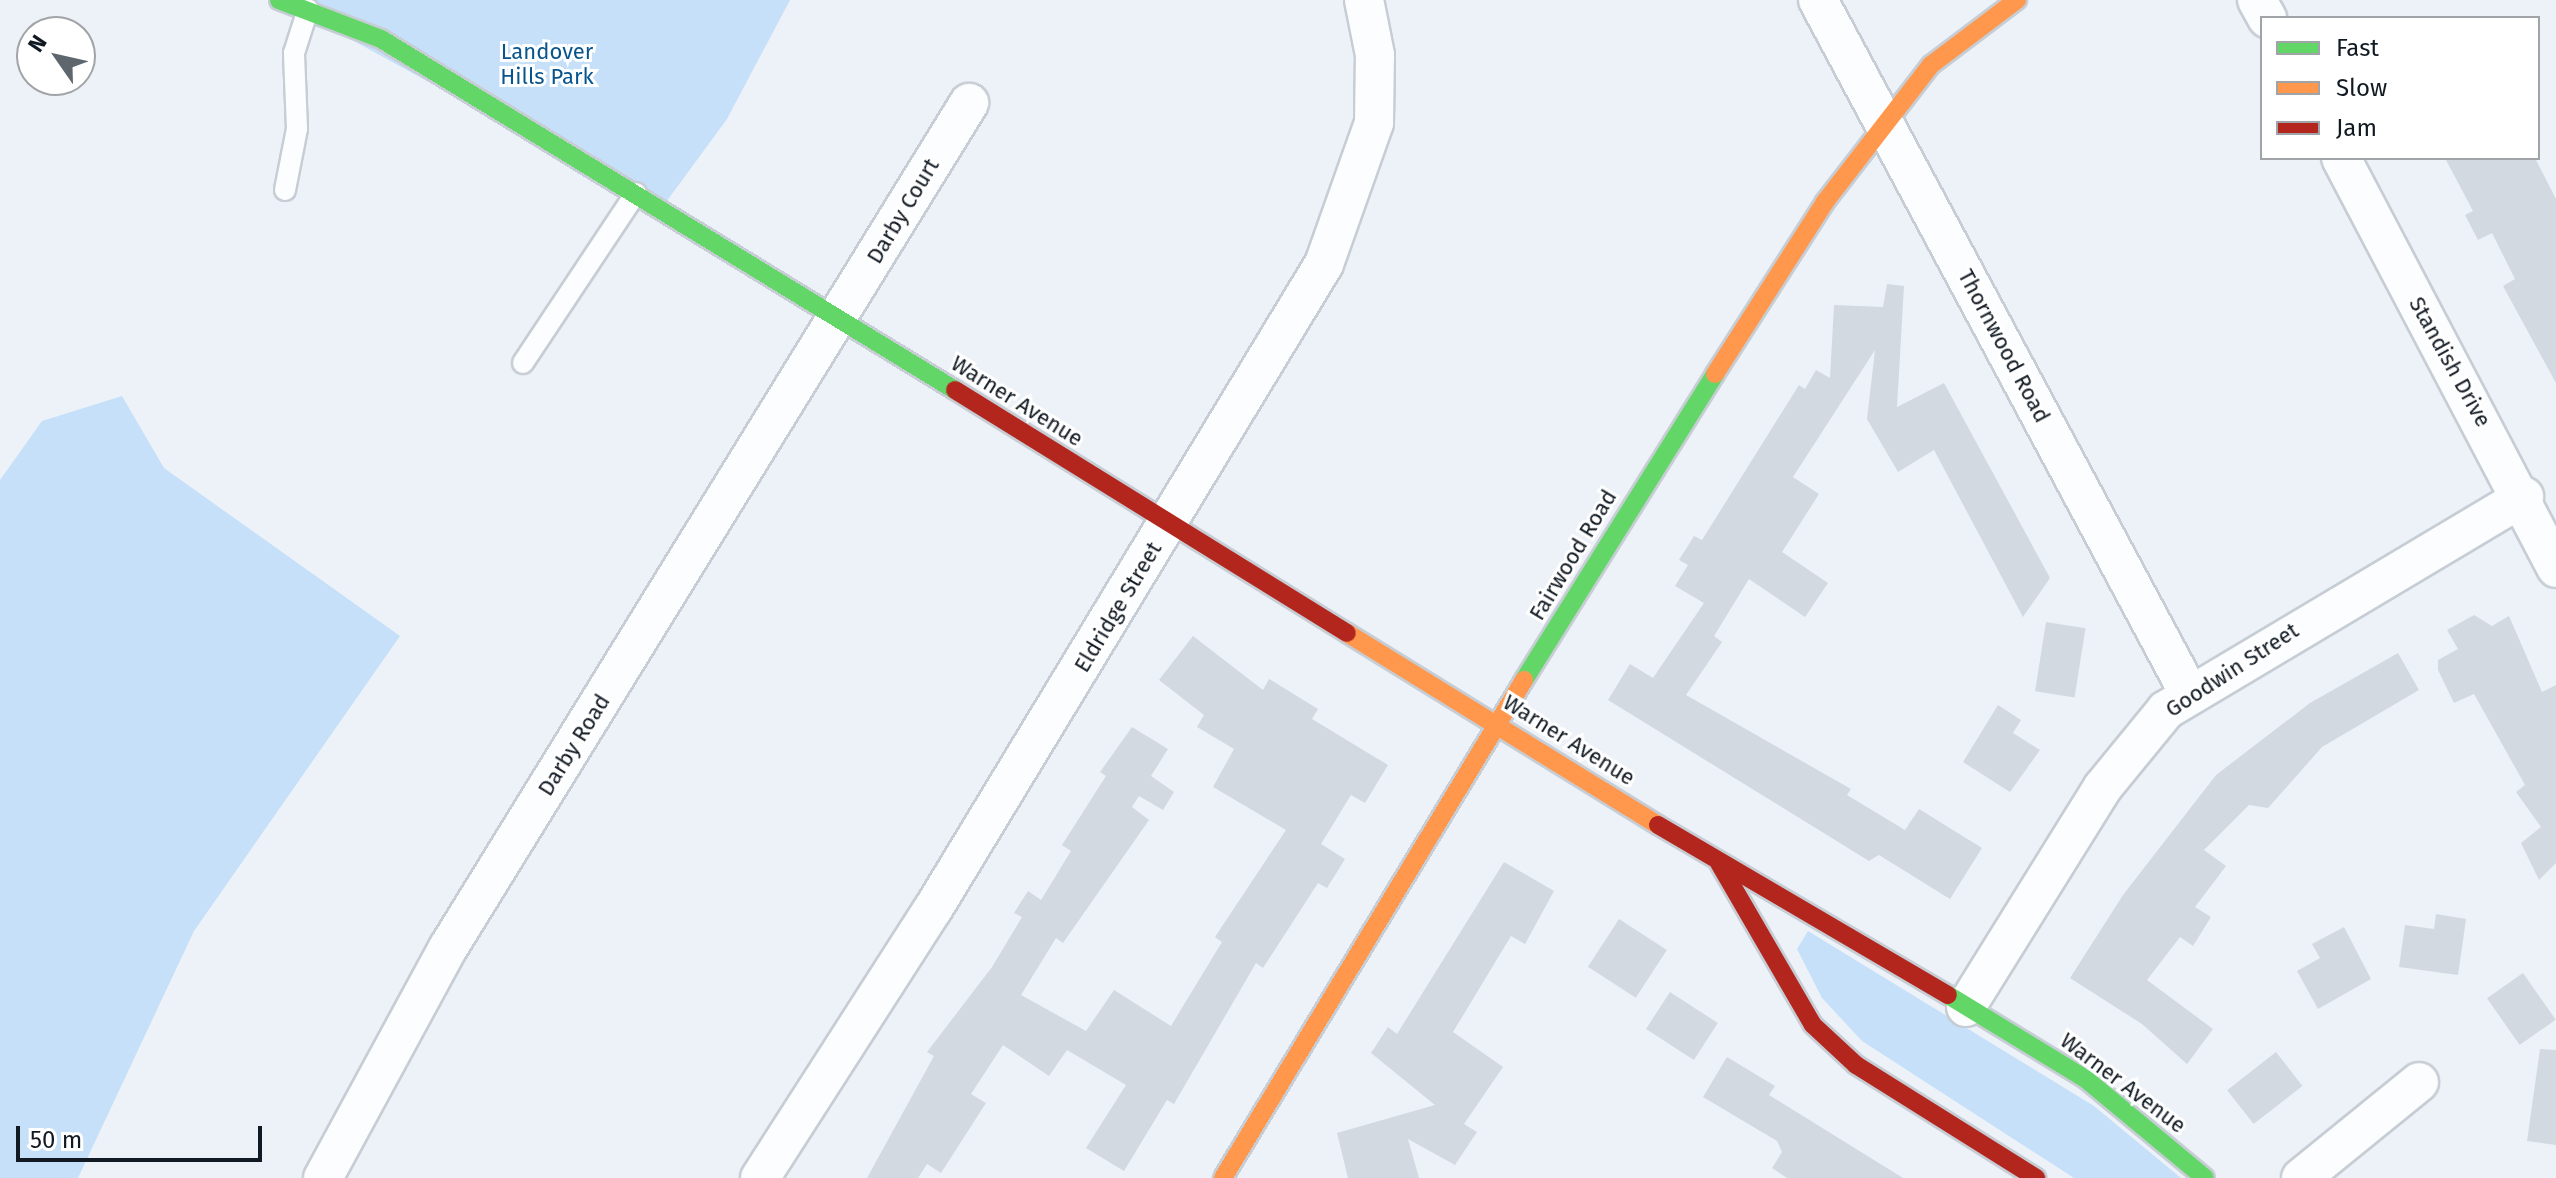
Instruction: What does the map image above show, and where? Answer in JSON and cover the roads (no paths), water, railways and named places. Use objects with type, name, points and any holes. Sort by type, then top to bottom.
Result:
[{"type":"street","name":"Warner Avenue","points":[[279,0],[381,39],[1501,724],[1719,863],[1759,879],[2087,1080],[2205,1178]]},
{"type":"street","name":"Eldridge Street","points":[[760,1178],[1168,523],[1324,264],[1356,188],[1374,123],[1375,55],[1364,0]]},
{"type":"street","name":"Thornwood Road","points":[[1818,0],[2189,693]]},
{"type":"street","name":"Fairwood Road","points":[[1223,1178],[1501,724],[1595,562],[1883,118],[1943,54],[2017,0]]},
{"type":"street","name":"Darby Court","points":[[837,319],[969,103]]},
{"type":"street","name":"Standish Drive","points":[[2342,160],[2524,497],[2556,568]]},
{"type":"street","name":"Darby Road","points":[[323,1178],[448,948],[837,319]]},
{"type":"street","name":"Goodwin Street","points":[[1966,1007],[2103,787],[2139,737],[2189,693],[2524,497]]},
{"type":"street","name":"Warner Avenue","points":[[1719,863],[1813,1025],[1856,1065],[2036,1178]]},
{"type":"street","points":[[2301,1178],[2419,1082]]},
{"type":"lane","points":[[285,190],[297,129],[294,53],[308,9]]},
{"type":"lane","points":[[523,363],[636,193]]},
{"type":"park label","name":"Landover Hills Park","points":[[547,64]]}]
